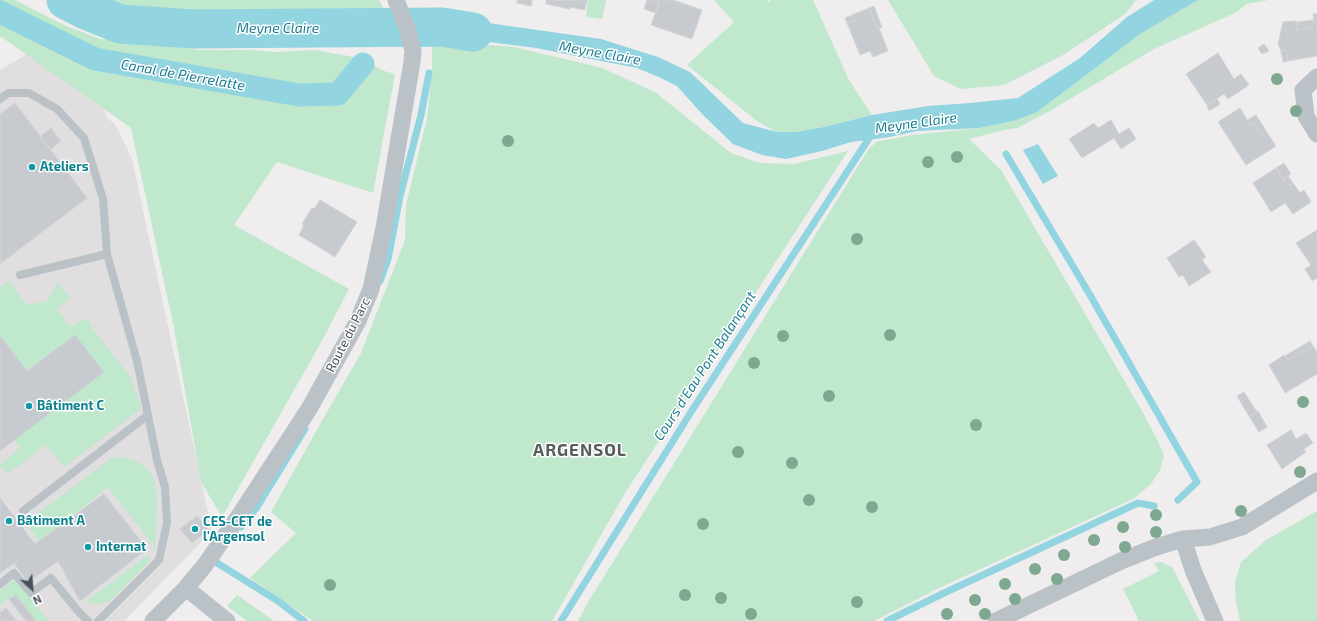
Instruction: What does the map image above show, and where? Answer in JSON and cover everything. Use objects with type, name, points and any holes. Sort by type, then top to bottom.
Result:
[{"type":"street","name":"Route du Parc","points":[[153,621],[186,588],[205,565],[242,512],[309,409],[358,321],[371,289],[384,228],[412,62],[413,51],[408,31],[398,5]]},
{"type":"street","points":[[1317,77],[1303,90],[1306,116],[1317,134]]},
{"type":"street","points":[[996,621],[1121,561],[1156,547],[1184,539],[1210,537],[1242,527],[1317,481]]},
{"type":"street","points":[[1184,539],[1193,570],[1215,621]]},
{"type":"street","points":[[186,588],[227,621]]},
{"type":"lane","points":[[0,99],[8,93],[29,93],[57,109],[84,138],[103,199],[107,254],[136,361],[157,460],[165,487],[167,523],[159,560],[98,621]]},
{"type":"lane","points":[[20,275],[107,254]]},
{"type":"lane","points":[[23,511],[148,415]]},
{"type":"lane","points":[[0,584],[14,573],[31,594],[50,578],[88,621]]},
{"type":"shaded area","points":[[27,54],[103,108],[107,118],[115,124],[132,159],[212,531],[124,621],[0,621],[0,70]]},
{"type":"green space","points":[[0,0],[15,0],[64,25],[100,39],[141,42],[198,50],[249,50],[277,52],[315,50],[354,57],[384,71],[395,74],[373,193],[277,162],[234,225],[349,289],[324,337],[222,517],[201,482],[174,328],[131,128],[0,36]]},
{"type":"green space","points":[[91,0],[379,0],[389,17],[335,21],[230,20],[152,17],[105,7]]},
{"type":"green space","points":[[588,0],[606,0],[602,19],[586,17]]},
{"type":"green space","points":[[714,0],[767,0],[768,2],[771,0],[813,0],[849,80],[872,115],[824,127],[795,132],[777,132],[757,121],[687,65],[734,22]]},
{"type":"green space","points":[[888,0],[1136,0],[1125,14],[1063,55],[1004,85],[961,89],[934,76]]},
{"type":"green space","points":[[1198,0],[1269,0],[1246,4],[1237,12],[1154,49],[1050,111],[1017,128],[969,139],[1001,170],[1158,441],[1164,456],[1160,470],[1151,484],[1133,499],[937,589],[874,621],[578,621],[590,599],[868,150],[876,142],[913,135],[979,128],[1013,121],[1140,34]]},
{"type":"green space","points":[[476,44],[514,47],[602,68],[655,92],[731,153],[760,163],[794,164],[848,151],[625,493],[552,621],[313,621],[250,578],[296,533],[271,512],[361,353],[405,240],[406,205],[427,119],[432,71],[432,45]]},
{"type":"green space","points":[[9,281],[26,304],[46,302],[58,283],[70,297],[57,309],[70,327],[87,318],[93,329],[130,377],[142,408],[64,467],[46,445],[7,474],[0,465],[20,448],[14,440],[103,372],[75,335],[27,371],[0,336],[0,287]]},
{"type":"green space","points":[[113,457],[127,458],[141,463],[150,472],[155,482],[157,502],[155,547],[108,487],[40,541],[25,523]]},
{"type":"green space","points":[[1317,511],[1317,621],[1240,621],[1236,601],[1235,582],[1241,562],[1266,540]]},
{"type":"green space","points":[[148,555],[150,561],[111,600],[101,604],[94,604],[87,601]]},
{"type":"green space","points":[[1161,562],[1172,567],[1200,621],[1139,621],[1123,589],[1159,571],[1154,563]]},
{"type":"green space","points":[[15,579],[49,621],[36,621],[16,595],[0,604],[0,591]]},
{"type":"green space","points":[[237,595],[274,621],[247,621],[227,606]]},
{"type":"water","points":[[1154,0],[1198,0],[1140,34],[1037,112],[1013,121],[979,128],[917,131],[890,137],[851,142],[822,151],[786,159],[762,155],[733,144],[702,114],[677,86],[637,68],[536,48],[458,38],[434,36],[423,38],[415,17],[420,15],[439,14],[453,18],[601,39],[658,57],[690,72],[743,123],[777,132],[795,132],[824,127],[872,115],[928,106],[1018,98],[1080,58],[1127,17]]},
{"type":"water","points":[[1038,144],[1058,176],[1043,184],[1023,150]]},
{"type":"building","points":[[517,0],[532,0],[531,6],[517,3]]},
{"type":"building","points":[[546,0],[587,0],[585,10],[570,7],[570,9],[546,4]]},
{"type":"building","points":[[647,0],[660,0],[656,13],[644,9]]},
{"type":"building","points":[[660,0],[673,0],[702,10],[692,39],[651,25]]},
{"type":"building","points":[[874,6],[882,27],[877,29],[869,8]]},
{"type":"building","points":[[869,8],[888,51],[873,57],[870,51],[860,55],[847,23],[855,20],[852,15]]},
{"type":"building","points":[[1313,14],[1317,14],[1317,56],[1288,61],[1286,50],[1281,51],[1278,44],[1283,22],[1296,21],[1297,30],[1311,28],[1314,20]]},
{"type":"building","points":[[852,15],[855,20],[847,23],[845,18]]},
{"type":"building","points":[[1314,20],[1311,28],[1297,30],[1296,22]]},
{"type":"building","points":[[1264,44],[1269,51],[1262,54],[1258,48]]},
{"type":"building","points":[[1286,50],[1288,61],[1283,62],[1281,51]]},
{"type":"building","points":[[1218,53],[1234,79],[1241,74],[1249,85],[1228,99],[1224,94],[1207,105],[1186,74]]},
{"type":"building","points":[[1217,99],[1220,104],[1209,111],[1207,105]]},
{"type":"building","name":"Ateliers","points":[[15,103],[87,198],[0,264],[0,114]]},
{"type":"building","points":[[1240,108],[1251,126],[1255,124],[1264,137],[1268,134],[1276,146],[1246,165],[1218,122]]},
{"type":"building","points":[[1256,115],[1268,134],[1264,137],[1255,124],[1251,126],[1247,120]]},
{"type":"building","points":[[1111,120],[1119,134],[1129,128],[1136,139],[1121,149],[1114,138],[1082,158],[1069,139],[1094,123],[1098,128]]},
{"type":"building","points":[[51,128],[61,141],[50,150],[40,137]]},
{"type":"building","points":[[1284,163],[1291,174],[1283,179],[1276,168]]},
{"type":"building","points":[[1276,168],[1287,186],[1293,183],[1300,193],[1304,190],[1311,202],[1293,214],[1285,203],[1271,212],[1253,183]]},
{"type":"building","points":[[1288,176],[1293,183],[1287,186],[1283,179]]},
{"type":"building","points":[[320,200],[357,222],[335,257],[299,235],[304,225],[302,224],[312,208],[314,209]]},
{"type":"building","points":[[1317,230],[1317,278],[1312,281],[1305,269],[1311,265],[1296,243]]},
{"type":"building","points":[[1194,240],[1206,257],[1202,260],[1211,272],[1189,286],[1183,275],[1179,277],[1167,258]]},
{"type":"building","name":"Bâtiment C","points":[[75,335],[104,372],[0,451],[0,336],[27,371]]},
{"type":"building","points":[[1310,341],[1313,346],[1288,360],[1285,356]]},
{"type":"building","points":[[1313,346],[1317,352],[1317,374],[1285,393],[1269,365],[1284,355],[1288,360]]},
{"type":"building","points":[[1244,392],[1257,412],[1249,416],[1237,396]]},
{"type":"building","points":[[1258,411],[1267,427],[1259,432],[1249,416]]},
{"type":"building","points":[[1291,430],[1296,439],[1306,433],[1313,443],[1304,449],[1306,452],[1282,469],[1267,445]]},
{"type":"building","name":"Internat","points":[[104,494],[147,549],[80,601],[58,561],[28,582],[14,563],[35,544]]},
{"type":"building","name":"Bâtiment A","points":[[0,498],[35,544],[14,563],[0,573]]},
{"type":"building","name":"CES-CET de l'Argensol","points":[[197,516],[209,530],[192,543],[180,529]]},
{"type":"building","points":[[16,595],[36,621],[26,621],[9,599]]},
{"type":"building","points":[[6,608],[16,621],[0,621],[0,613]]},
{"type":"waterway","name":"Meyne Claire","points":[[66,0],[120,24],[193,29],[442,27],[473,32]]},
{"type":"waterway","name":"Canal de Pierrelatte","points":[[0,12],[95,59],[299,95],[338,94],[363,64]]},
{"type":"waterway","points":[[380,281],[388,259],[400,196],[421,115],[429,73]]},
{"type":"waterway","name":"Cours d'Eau Pont Balançant","points":[[561,621],[691,412],[873,132]]},
{"type":"waterway","points":[[1006,154],[1090,295],[1197,482],[1178,500]]},
{"type":"waterway","points":[[241,527],[257,507],[305,429]]},
{"type":"waterway","points":[[887,621],[1138,503],[1154,506]]},
{"type":"waterway","points":[[217,557],[214,561],[278,601],[304,621]]},
{"type":"place","name":"Ateliers","points":[[32,167]]},
{"type":"place","name":"Bâtiment C","points":[[29,406]]},
{"type":"place","name":"Bâtiment A","points":[[9,521]]},
{"type":"place","name":"CES-CET de l'Argensol","points":[[195,529]]},
{"type":"place","name":"Internat","points":[[88,547]]},
{"type":"district","name":"ARGENSOL","points":[[580,450]]}]
